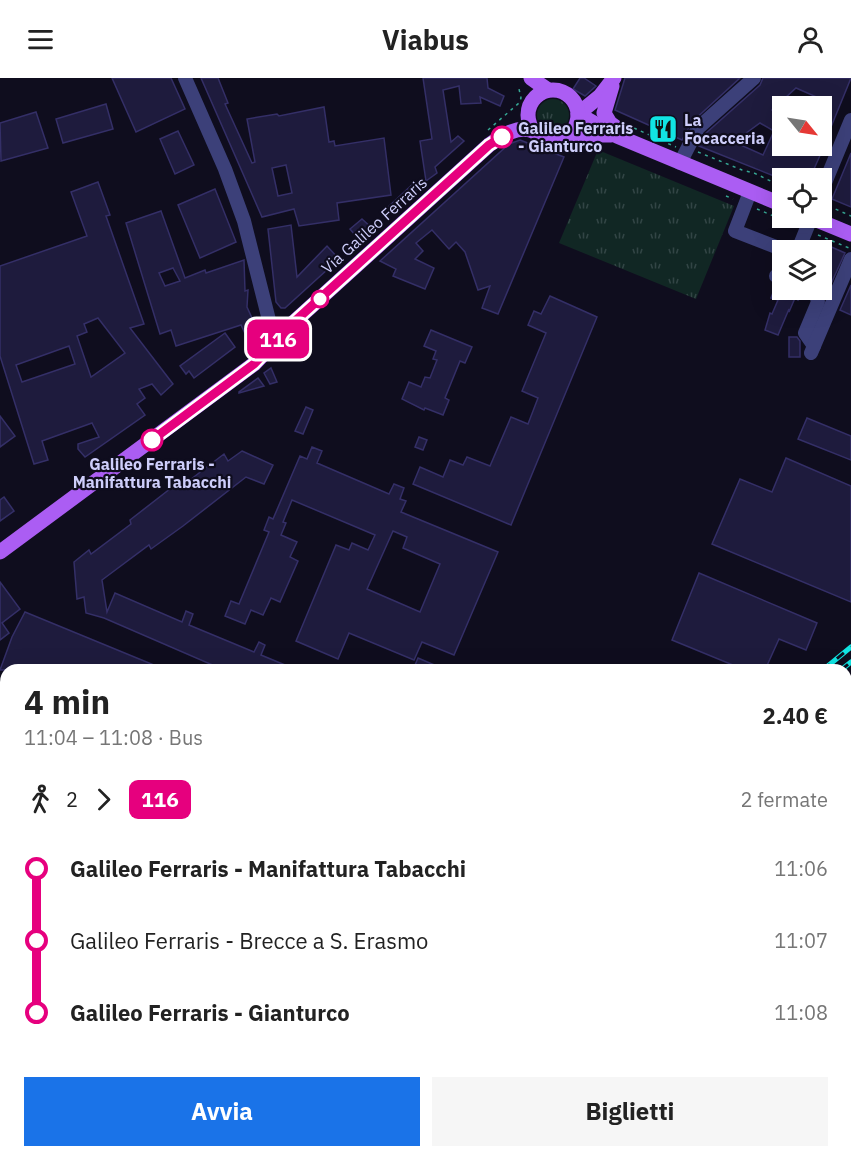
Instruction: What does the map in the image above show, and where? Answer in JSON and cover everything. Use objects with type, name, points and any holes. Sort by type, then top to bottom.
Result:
[{"type":"main road","points":[[531,103],[570,78]]},
{"type":"main road","points":[[578,114],[600,96],[614,78]]},
{"type":"main road","points":[[614,78],[604,109],[606,118],[618,130],[646,147]]},
{"type":"main road","points":[[528,80],[554,90],[573,100],[578,114],[576,126],[568,135],[562,139],[550,140],[533,131],[528,120],[531,103],[528,80]]},
{"type":"main road","name":"Via Galileo Ferraris","points":[[0,552],[254,364],[294,322],[489,145],[501,130],[531,103]]},
{"type":"main road","points":[[578,114],[617,136],[646,147],[681,156],[748,198],[772,203]]},
{"type":"main road","name":"Via Galileo Ferraris","points":[[489,145],[518,130],[533,131]]},
{"type":"main road","points":[[568,135],[617,136]]},
{"type":"main road","points":[[830,228],[851,234]]},
{"type":"street","points":[[185,78],[225,170],[244,221],[270,324],[279,338]]},
{"type":"street","points":[[681,156],[698,128],[754,78]]},
{"type":"street","points":[[831,168],[851,120]]},
{"type":"street","points":[[748,198],[735,231],[772,246]]},
{"type":"street","points":[[818,300],[805,333],[813,349],[851,259]]},
{"type":"path","points":[[492,126],[520,101],[519,89],[528,80]]},
{"type":"path","points":[[633,128],[681,156]]},
{"type":"path","points":[[701,153],[772,182]]},
{"type":"path","points":[[726,196],[748,198],[772,207]]},
{"type":"path","points":[[832,207],[851,216]]},
{"type":"path","points":[[819,228],[851,248]]},
{"type":"green space","points":[[553,99],[564,104],[569,115],[564,126],[553,131],[542,126],[537,115],[542,104]]},
{"type":"green space","points":[[598,150],[734,206],[696,299],[559,243]]},
{"type":"building","points":[[112,78],[171,78],[185,109],[136,132]]},
{"type":"building","points":[[201,78],[218,78],[228,103],[225,104],[252,163],[255,162],[247,119],[277,114],[279,116],[324,107],[329,142],[334,141],[335,146],[384,138],[391,195],[337,203],[339,220],[299,226],[294,209],[262,217]],"holes":[[[286,165],[292,193],[278,196],[272,168]]]},
{"type":"building","points":[[423,78],[487,78],[488,88],[504,96],[500,106],[480,97],[481,103],[461,104],[459,86],[443,90],[451,142],[458,136],[464,141],[435,167],[437,173],[426,181],[420,141],[432,139]]},
{"type":"building","points":[[580,78],[596,86],[585,96],[573,89]]},
{"type":"building","points":[[625,78],[740,78],[692,122],[682,140],[615,110]]},
{"type":"building","points":[[763,78],[851,78],[832,125],[832,96],[814,96],[796,88],[787,96],[772,96],[772,130],[760,123],[734,142],[763,155],[772,135],[772,156],[820,156],[814,168],[772,168],[772,175],[699,146],[705,134],[760,85]]},
{"type":"building","points":[[106,104],[113,129],[63,143],[56,119]]},
{"type":"building","points":[[36,112],[48,148],[1,161],[0,123]]},
{"type":"building","points":[[178,131],[194,165],[175,174],[160,139]]},
{"type":"building","points":[[520,140],[564,157],[498,314],[482,308],[490,286],[478,290],[465,252],[456,242],[449,249],[432,230],[416,243],[423,251],[415,259],[434,268],[425,289],[393,276],[396,269],[380,261],[509,144]]},
{"type":"building","points":[[851,153],[851,207],[832,199]]},
{"type":"building","points":[[98,182],[110,215],[106,216],[144,324],[130,328],[173,384],[161,395],[152,384],[139,389],[145,398],[137,404],[145,415],[85,457],[78,449],[78,444],[99,437],[92,423],[42,441],[48,460],[34,464],[0,356],[0,266],[87,236],[71,192]],"holes":[[[98,318],[125,353],[91,377],[77,336],[87,332],[84,324]],[[69,346],[75,364],[22,382],[16,365]]]},
{"type":"building","points":[[414,183],[419,188],[391,213],[386,209]]},
{"type":"building","points":[[215,189],[236,242],[200,258],[178,205]]},
{"type":"building","points":[[161,211],[185,278],[205,270],[206,273],[244,260],[245,291],[248,290],[247,307],[262,340],[252,348],[241,325],[176,346],[171,330],[160,334],[126,223]],"holes":[[[173,268],[180,281],[165,286],[159,273]]]},
{"type":"building","points":[[362,219],[373,229],[360,241],[350,229]]},
{"type":"building","points":[[291,225],[297,277],[327,246],[339,259],[285,308],[281,308],[276,302],[268,229]]},
{"type":"building","points":[[832,247],[845,253],[832,282]]},
{"type":"building","points":[[851,285],[851,315],[840,310]]},
{"type":"building","points":[[550,296],[597,317],[511,525],[413,484],[420,467],[443,477],[450,460],[463,465],[467,457],[490,466],[511,417],[528,424],[538,398],[522,391],[546,333],[528,325],[534,311],[541,314]]},
{"type":"building","points":[[778,300],[794,300],[778,335],[765,330],[770,313],[772,314]]},
{"type":"building","points":[[431,330],[472,347],[465,363],[460,361],[445,398],[449,400],[443,415],[425,408],[424,410],[402,399],[409,382],[421,387],[425,377],[430,378],[437,360],[433,359],[436,351],[424,346]]},
{"type":"building","points":[[225,333],[235,347],[194,378],[189,371],[186,374],[180,366]]},
{"type":"building","points":[[789,337],[797,337],[800,341],[800,357],[789,357]]},
{"type":"building","points":[[271,368],[277,382],[270,384],[264,373]]},
{"type":"building","points":[[258,378],[264,386],[239,393],[239,392]]},
{"type":"building","points":[[306,407],[313,410],[303,434],[295,431]]},
{"type":"building","points":[[0,416],[15,436],[0,447]]},
{"type":"building","points":[[807,418],[851,436],[851,460],[798,439]]},
{"type":"building","points":[[419,437],[427,440],[423,450],[415,447]]},
{"type":"building","points":[[312,447],[322,451],[317,463],[389,494],[394,484],[404,488],[400,499],[406,501],[401,512],[498,552],[454,655],[422,642],[414,660],[349,633],[338,659],[296,641],[336,545],[349,550],[352,543],[368,550],[375,535],[292,500],[283,522],[286,523],[281,535],[297,542],[290,557],[298,561],[280,602],[271,598],[263,615],[251,610],[245,624],[225,616],[231,601],[239,604],[269,532],[264,530],[269,517],[273,519],[300,456],[307,459]],"holes":[[[393,531],[407,537],[403,548],[440,564],[420,612],[367,589]]]},
{"type":"building","points":[[242,451],[273,465],[264,484],[246,477],[151,549],[149,545],[102,580],[107,612],[115,593],[182,622],[186,611],[193,614],[189,625],[254,652],[259,642],[265,645],[261,655],[283,664],[210,664],[104,618],[86,613],[84,597],[77,599],[74,562],[89,550],[91,554],[131,524],[130,520],[175,485],[178,489],[224,454],[228,461]]},
{"type":"building","points":[[786,458],[851,486],[851,602],[712,544],[740,479],[772,492]]},
{"type":"building","points":[[4,497],[14,511],[0,521],[0,500]]},
{"type":"building","points":[[699,573],[817,623],[806,650],[779,639],[768,664],[730,664],[672,640]]},
{"type":"building","points":[[0,582],[20,609],[2,623],[9,633],[0,640]]},
{"type":"building","points":[[25,612],[151,664],[2,664],[12,637]]},
{"type":"building","points":[[418,658],[432,664],[416,664]]},
{"type":"railway","points":[[830,664],[851,647]]},
{"type":"bus line","name":"116","points":[[152,440],[254,364],[294,322],[489,145],[502,137]]},
{"type":"place","name":"La Focacceria","points":[[663,129]]},
{"type":"place","name":"Galileo Ferraris - Gianturco","points":[[502,137]]},
{"type":"place","name":"Galileo Ferraris - Manifattura Tabacchi","points":[[152,440]]}]
